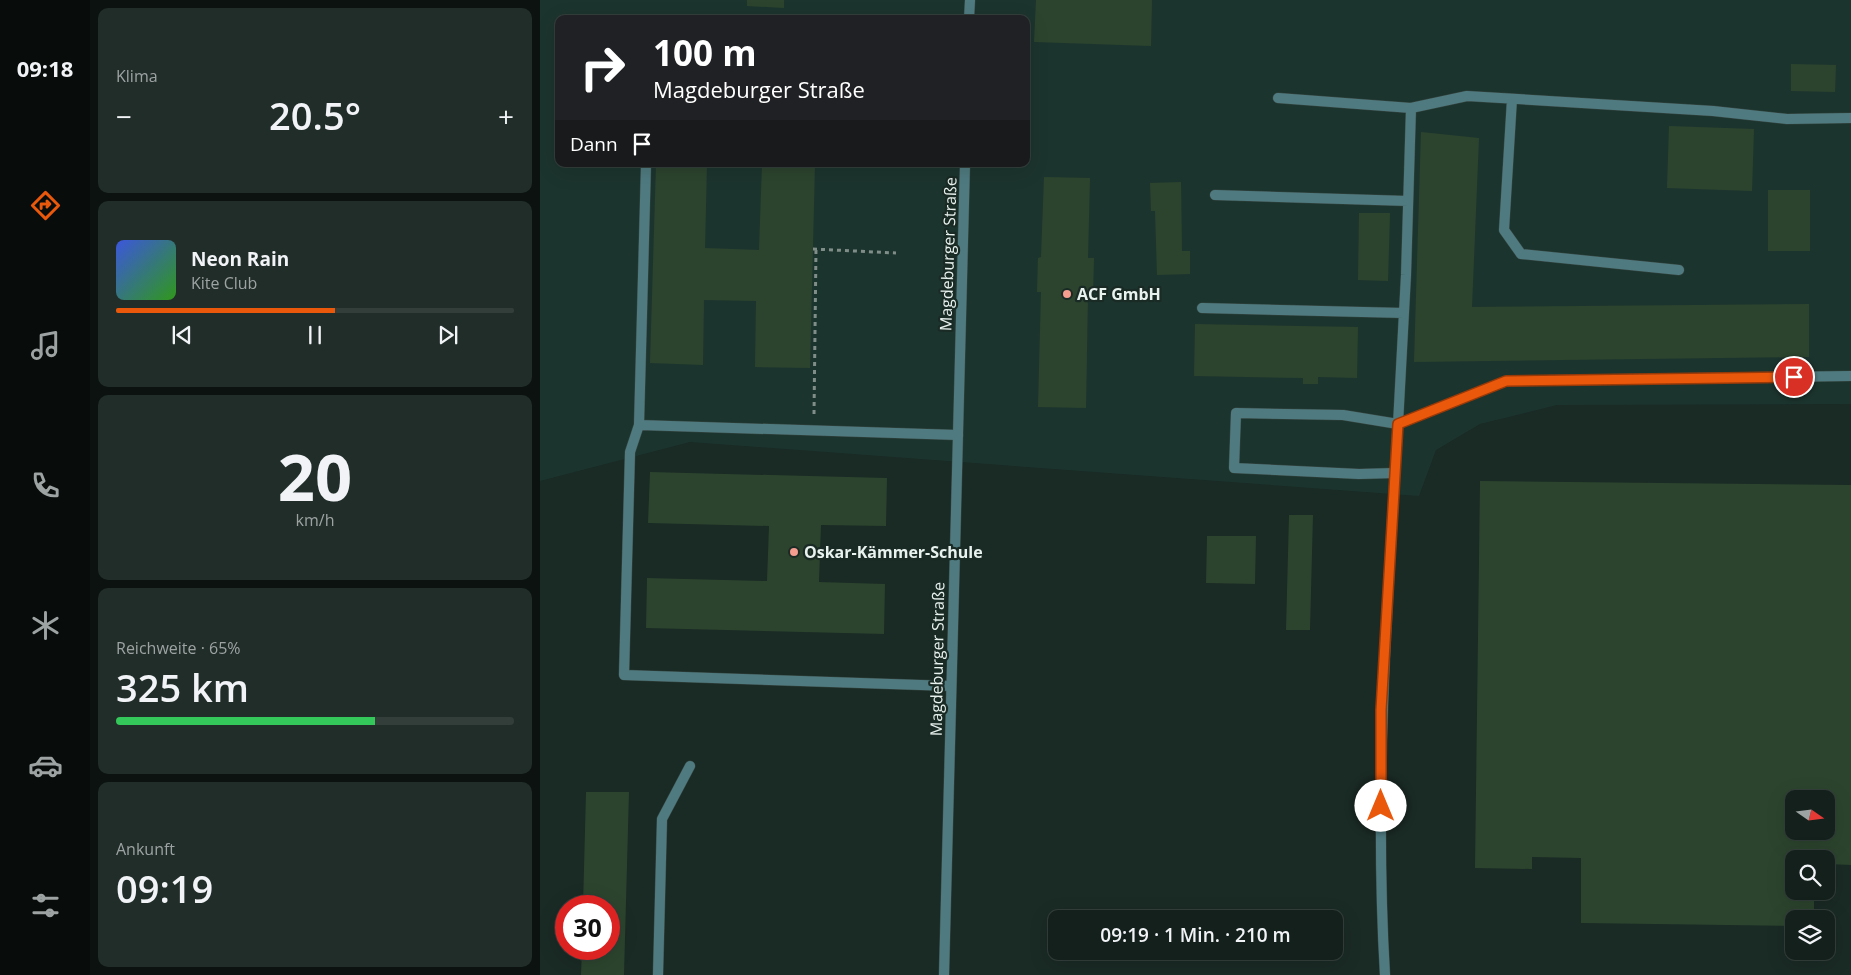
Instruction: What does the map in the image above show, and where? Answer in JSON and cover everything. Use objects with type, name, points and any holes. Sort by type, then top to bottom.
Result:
[{"type":"street","points":[[969,15],[970,0]]},
{"type":"street","points":[[1278,98],[1411,108],[1466,96],[1713,111],[1787,119],[1851,118]]},
{"type":"street","points":[[1512,99],[1504,230],[1521,254],[1679,270]]},
{"type":"street","points":[[1385,975],[1381,901],[1381,710],[1404,313],[1411,108]]},
{"type":"street","points":[[646,167],[639,425],[630,452],[624,675],[951,686]]},
{"type":"street","name":"Magdeburger Straße","points":[[944,975],[965,167]]},
{"type":"street","points":[[1216,195],[1408,201]]},
{"type":"street","points":[[1202,308],[1404,313]]},
{"type":"street","points":[[1395,473],[1359,474],[1234,468],[1236,413],[1343,415],[1398,424],[1506,381],[1851,376]]},
{"type":"street","points":[[639,425],[958,435]]},
{"type":"street","points":[[658,975],[662,819],[690,766]]},
{"type":"path","points":[[814,430],[814,249],[896,252]]},
{"type":"shaded area","points":[[540,0],[1851,0],[1851,404],[1557,405],[1480,424],[1436,450],[1419,496],[690,442],[540,481]]},
{"type":"building","points":[[747,0],[784,0],[784,8],[747,6]]},
{"type":"building","points":[[1036,0],[1152,0],[1151,46],[1034,42]]},
{"type":"building","points":[[1791,64],[1836,65],[1835,92],[1791,91]]},
{"type":"building","points":[[1669,126],[1754,129],[1752,191],[1667,188]]},
{"type":"building","points":[[1421,132],[1479,138],[1472,307],[1809,304],[1809,357],[1414,362]]},
{"type":"building","points":[[656,167],[707,167],[705,248],[759,250],[762,167],[815,167],[810,368],[755,367],[756,301],[704,300],[703,365],[650,363]]},
{"type":"building","name":"ACF GmbH","points":[[1044,177],[1090,178],[1088,258],[1094,258],[1093,296],[1088,295],[1086,408],[1038,407],[1041,292],[1037,292],[1038,258],[1041,257]]},
{"type":"building","points":[[1181,182],[1182,251],[1190,251],[1190,274],[1157,275],[1155,211],[1151,211],[1150,183]]},
{"type":"building","points":[[1768,190],[1810,190],[1810,251],[1768,251]]},
{"type":"building","points":[[1359,213],[1390,213],[1388,281],[1358,280]]},
{"type":"building","points":[[1195,324],[1358,327],[1357,378],[1318,377],[1318,384],[1303,384],[1303,378],[1194,376]]},
{"type":"building","name":"Oskar-Kämmer-Schule","points":[[650,472],[887,478],[886,526],[821,525],[819,582],[885,584],[884,634],[646,628],[647,578],[767,581],[769,526],[648,523]]},
{"type":"building","points":[[1480,481],[1851,485],[1851,865],[1835,864],[1835,850],[1785,850],[1785,900],[1814,900],[1814,910],[1785,910],[1785,926],[1581,923],[1581,858],[1532,857],[1532,869],[1475,868]]},
{"type":"building","points":[[1289,515],[1313,515],[1310,630],[1286,630]]},
{"type":"building","points":[[1207,536],[1256,536],[1255,584],[1206,583]]},
{"type":"building","points":[[586,792],[629,792],[624,975],[581,975],[582,960],[620,960],[620,895],[583,895]]},
{"type":"place","name":"ACF GmbH","points":[[1067,294]]},
{"type":"place","name":"Oskar-Kämmer-Schule","points":[[794,552]]},
{"type":"route","points":[[1381,806],[1381,710],[1398,424],[1506,381],[1794,377]]}]
